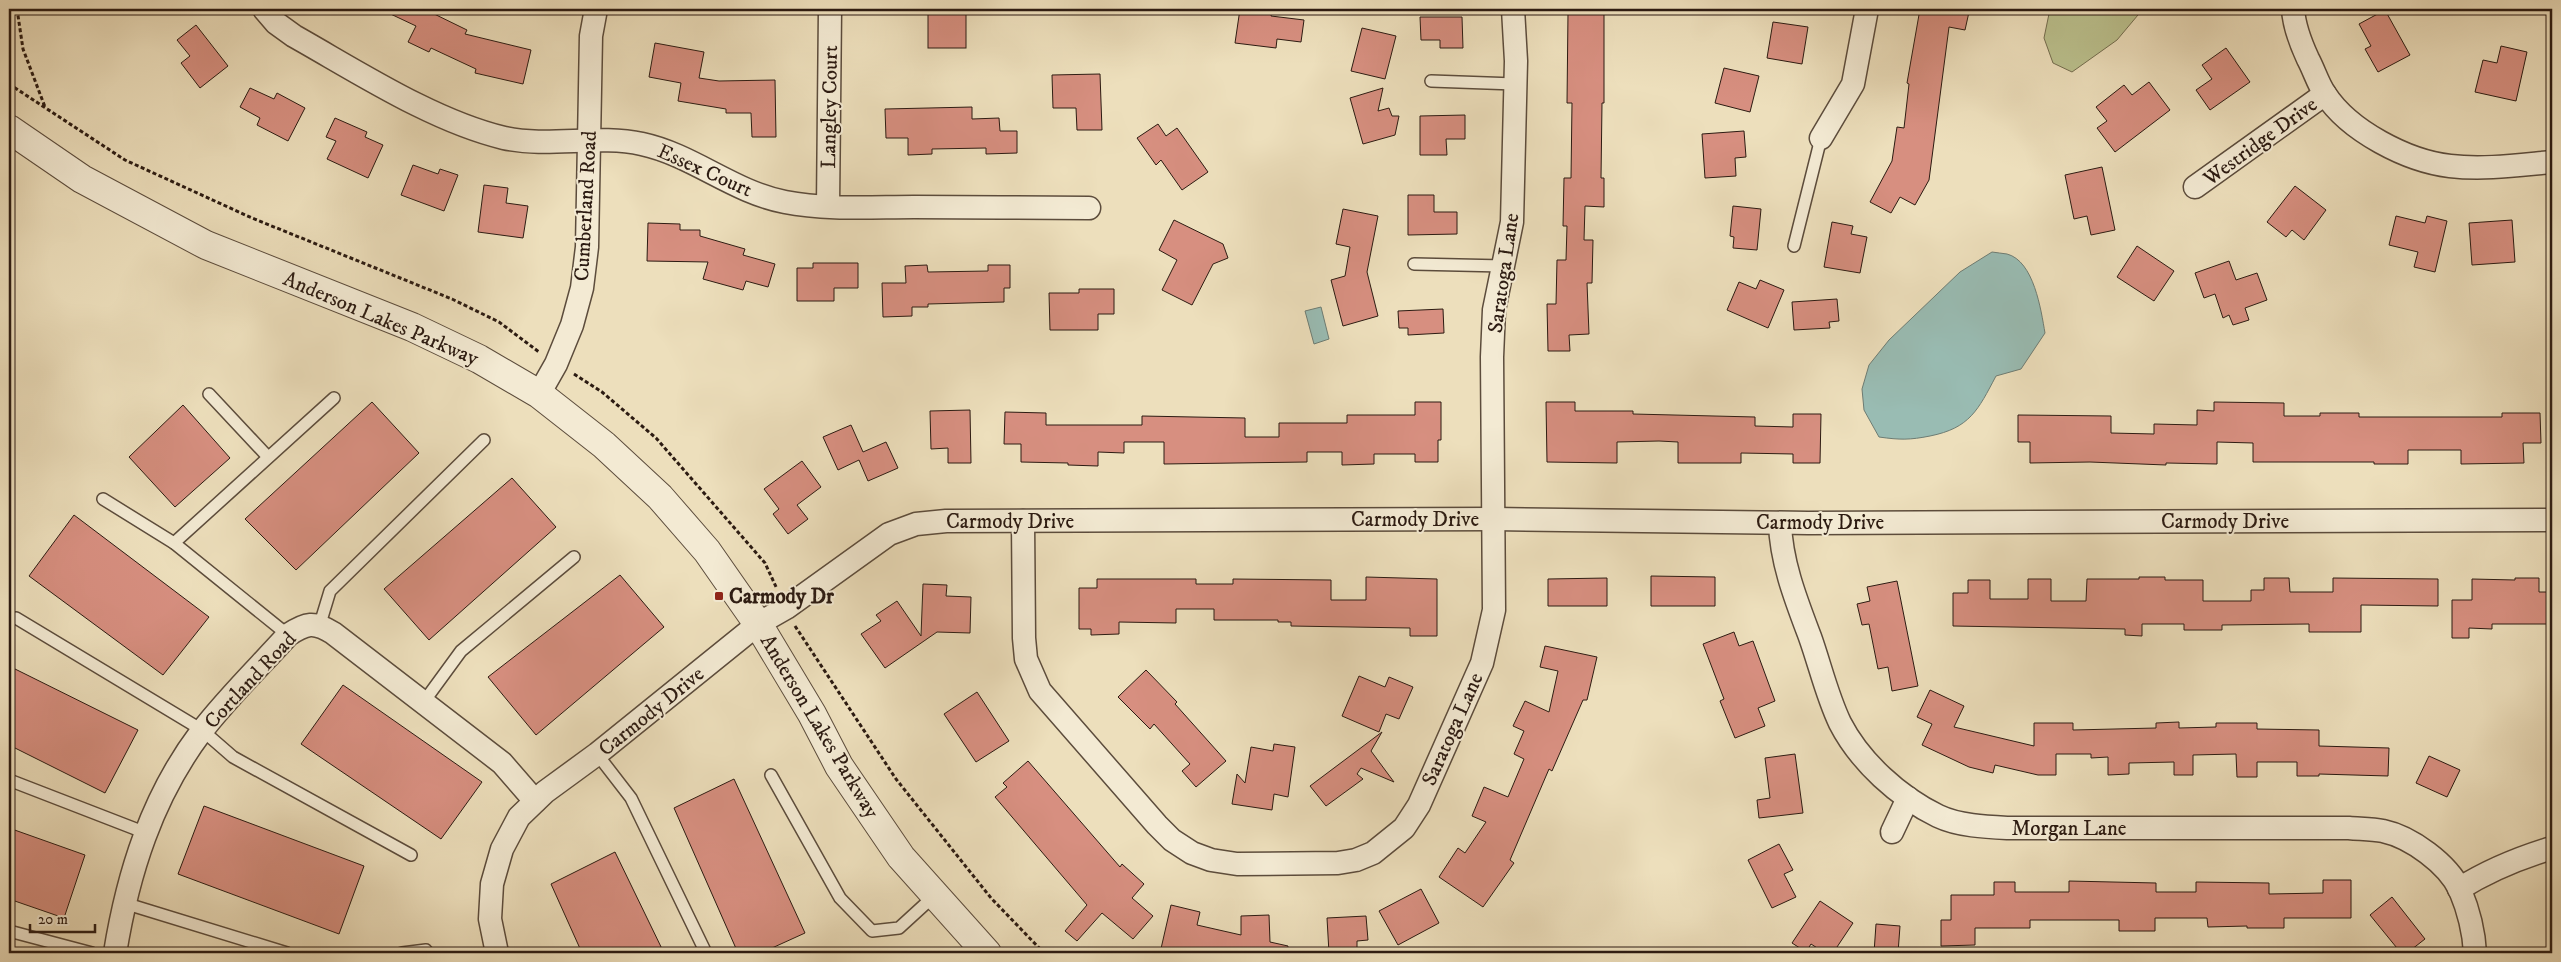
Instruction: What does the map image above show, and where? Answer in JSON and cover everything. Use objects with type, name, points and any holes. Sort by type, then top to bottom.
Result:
[{"type":"street","name":"Essex Court","points":[[264,9],[276,23],[294,36],[424,107],[464,125],[506,138],[547,142],[640,143],[670,152],[743,189],[784,202],[828,206],[1089,208]]},
{"type":"street","name":"Cumberland Road","points":[[539,394],[556,364],[572,325],[582,288],[587,247],[590,36],[596,9]]},
{"type":"street","name":"Langley Court","points":[[828,206],[830,9]]},
{"type":"street","name":"Saratoga Lane","points":[[1023,521],[1024,638],[1026,658],[1040,691],[1156,825],[1172,840],[1192,853],[1211,860],[1242,864],[1338,862],[1356,860],[1384,846],[1404,828],[1419,805],[1482,662],[1494,610],[1492,357],[1494,310],[1512,222],[1516,84],[1513,9]]},
{"type":"street","points":[[1820,138],[1853,84],[1867,9]]},
{"type":"street","name":"Westridge Drive","points":[[2293,9],[2302,47],[2325,94],[2352,122],[2380,142],[2414,159],[2450,166],[2484,167],[2552,162]]},
{"type":"street","name":"Westridge Drive","points":[[2195,187],[2325,94]]},
{"type":"street","name":"Anderson Lakes Parkway","points":[[9,129],[82,180],[206,245],[412,327],[479,359],[539,394],[604,445],[660,497],[707,551],[758,624],[812,714],[839,766],[901,857],[934,896],[988,953]]},
{"type":"street","name":"Carmody Drive","points":[[497,953],[490,919],[492,884],[502,849],[519,817],[535,801],[597,754],[758,624],[786,608],[889,534],[916,524],[946,521],[1494,519],[1780,523],[2552,520]]},
{"type":"street","name":"Morgan Lane","points":[[1780,523],[1780,539],[1789,578],[1840,723],[1860,755],[1908,798],[1940,817],[1973,825],[2010,828],[2349,828],[2382,831],[2407,839],[2431,856],[2459,889],[2475,953]]},
{"type":"street","name":"Cortland Road","points":[[115,953],[128,884],[161,795],[202,730],[288,635],[302,626],[320,624],[502,763],[535,801]]},
{"type":"street","points":[[1892,832],[1908,798]]},
{"type":"street","points":[[2459,889],[2483,874],[2518,858],[2552,848]]},
{"type":"lane","points":[[1431,82],[1516,84]]},
{"type":"lane","points":[[1794,246],[1820,138]]},
{"type":"lane","points":[[1414,264],[1504,266]]},
{"type":"lane","points":[[209,394],[268,457]]},
{"type":"lane","points":[[174,543],[334,398]]},
{"type":"lane","points":[[320,624],[330,591],[484,440]]},
{"type":"lane","points":[[103,499],[174,543],[288,635]]},
{"type":"lane","points":[[423,703],[461,650],[574,557]]},
{"type":"lane","points":[[16,618],[202,730],[233,757],[412,855]]},
{"type":"lane","points":[[597,754],[631,798],[706,953]]},
{"type":"lane","points":[[771,775],[840,898],[872,931],[899,928],[934,896]]},
{"type":"lane","points":[[9,780],[146,833]]},
{"type":"lane","points":[[124,903],[287,953]]},
{"type":"lane","points":[[9,931],[92,953]]},
{"type":"lane","points":[[402,953],[426,950]]},
{"type":"path","points":[[17,9],[23,49],[45,108]]},
{"type":"path","points":[[9,84],[124,160],[252,218],[452,299],[499,322],[556,364],[602,392],[656,438],[765,563],[798,631],[896,780],[991,898],[1044,953]]},
{"type":"green space","points":[[2050,9],[2143,9],[2117,40],[2072,72],[2053,63],[2044,38]]},
{"type":"water","points":[[1992,252],[2007,254],[2016,258],[2024,266],[2035,288],[2045,333],[2021,369],[1996,376],[1978,408],[1955,428],[1944,433],[1923,437],[1893,439],[1879,437],[1864,410],[1862,389],[1869,365],[1889,340],[1960,272]]},
{"type":"water","points":[[1321,307],[1329,339],[1314,344],[1305,311]]},
{"type":"building","points":[[380,9],[424,9],[467,30],[465,34],[531,50],[523,84],[475,73],[476,69],[431,48],[429,52],[408,42],[416,26]]},
{"type":"building","points":[[928,9],[966,9],[966,48],[928,48]]},
{"type":"building","points":[[1240,9],[1272,10],[1271,16],[1304,20],[1301,42],[1277,39],[1276,48],[1235,43]]},
{"type":"building","points":[[1577,9],[1604,9],[1604,103],[1602,103],[1601,178],[1604,178],[1604,207],[1585,206],[1584,240],[1593,240],[1592,283],[1587,283],[1589,334],[1569,335],[1570,351],[1548,351],[1547,304],[1556,304],[1557,260],[1566,260],[1567,226],[1563,226],[1564,178],[1571,178],[1572,103],[1567,103],[1568,13],[1577,13]]},
{"type":"building","points":[[1920,9],[1948,9],[1969,12],[1965,30],[1949,27],[1929,180],[1915,205],[1900,197],[1891,213],[1870,202],[1892,161],[1897,127],[1904,128],[1909,84],[1907,83]]},
{"type":"building","points":[[2385,10],[2410,55],[2378,72],[2365,49],[2371,46],[2359,24]]},
{"type":"building","points":[[1420,17],[1462,17],[1463,48],[1440,48],[1440,40],[1421,40]]},
{"type":"building","points":[[1773,22],[1808,27],[1802,64],[1767,58]]},
{"type":"building","points":[[196,25],[228,66],[200,88],[181,63],[190,56],[177,40]]},
{"type":"building","points":[[1362,28],[1396,36],[1385,79],[1351,71]]},
{"type":"building","points":[[655,43],[704,52],[699,78],[719,81],[775,80],[776,137],[752,137],[751,113],[726,113],[726,109],[678,101],[681,83],[649,77]]},
{"type":"building","points":[[2501,46],[2527,52],[2516,101],[2475,92],[2483,60],[2497,63]]},
{"type":"building","points":[[2226,48],[2250,82],[2210,110],[2196,90],[2212,79],[2202,65]]},
{"type":"building","points":[[1724,68],[1759,76],[1750,112],[1715,103]]},
{"type":"building","points":[[1100,74],[1102,130],[1077,130],[1076,108],[1053,108],[1052,75]]},
{"type":"building","points":[[2149,82],[2170,110],[2115,152],[2097,128],[2107,121],[2096,107],[2124,85],[2132,95]]},
{"type":"building","points":[[250,88],[274,99],[277,93],[305,108],[288,141],[257,125],[260,118],[240,107]]},
{"type":"building","points":[[1383,88],[1378,111],[1389,108],[1392,116],[1399,116],[1395,135],[1363,144],[1350,98]]},
{"type":"building","points":[[972,107],[972,119],[999,118],[1000,131],[1017,131],[1017,153],[986,154],[986,148],[932,149],[932,154],[908,155],[908,138],[886,138],[885,109]]},
{"type":"building","points":[[1465,115],[1465,139],[1446,139],[1447,155],[1420,155],[1420,116]]},
{"type":"building","points":[[335,118],[367,132],[365,137],[383,145],[368,178],[327,159],[336,141],[326,137]]},
{"type":"building","points":[[1158,124],[1166,136],[1177,128],[1208,172],[1182,190],[1161,160],[1156,165],[1137,138]]},
{"type":"building","points":[[1744,131],[1746,157],[1735,158],[1736,176],[1705,178],[1702,134]]},
{"type":"building","points":[[413,165],[438,174],[440,169],[458,175],[444,211],[401,195]]},
{"type":"building","points":[[2102,167],[2115,230],[2091,235],[2087,216],[2074,219],[2065,175]]},
{"type":"building","points":[[484,185],[508,188],[506,203],[528,206],[523,238],[478,232]]},
{"type":"building","points":[[2295,186],[2326,210],[2304,240],[2292,230],[2286,237],[2267,222]]},
{"type":"building","points":[[1408,195],[1434,195],[1434,212],[1457,212],[1457,234],[1408,235]]},
{"type":"building","points":[[1733,206],[1761,209],[1757,250],[1733,248],[1734,237],[1730,236]]},
{"type":"building","points":[[1343,209],[1378,216],[1367,272],[1378,316],[1343,326],[1331,280],[1345,276],[1350,247],[1336,244]]},
{"type":"building","points":[[2396,216],[2425,223],[2427,216],[2447,221],[2435,272],[2414,267],[2418,252],[2389,245]]},
{"type":"building","points":[[1174,220],[1223,244],[1228,258],[1213,264],[1192,305],[1162,290],[1177,260],[1159,250]]},
{"type":"building","points":[[2512,220],[2515,262],[2472,265],[2469,223]]},
{"type":"building","points":[[1832,222],[1853,226],[1851,234],[1867,237],[1860,273],[1824,267]]},
{"type":"building","points":[[648,223],[680,224],[680,230],[700,230],[700,236],[745,249],[743,255],[775,264],[768,287],[746,281],[743,290],[703,279],[708,262],[647,261]]},
{"type":"building","points":[[2137,246],[2174,271],[2154,301],[2117,277]]},
{"type":"building","points":[[2229,261],[2236,280],[2257,273],[2267,300],[2245,308],[2249,320],[2233,325],[2229,315],[2223,318],[2215,294],[2204,298],[2195,273]]},
{"type":"building","points":[[813,263],[858,263],[858,288],[834,288],[834,301],[797,301],[797,268],[813,268]]},
{"type":"building","points":[[927,265],[928,272],[988,271],[988,265],[1010,265],[1010,288],[1004,288],[1004,302],[928,304],[928,307],[912,307],[912,316],[883,317],[882,283],[906,283],[905,266]]},
{"type":"building","points":[[1760,280],[1784,290],[1768,328],[1727,310],[1739,282],[1756,289]]},
{"type":"building","points":[[1079,289],[1114,289],[1114,314],[1098,314],[1098,330],[1050,330],[1049,293],[1079,293]]},
{"type":"building","points":[[1837,299],[1839,321],[1829,322],[1830,328],[1794,330],[1792,302]]},
{"type":"building","points":[[1443,309],[1444,333],[1408,335],[1408,328],[1399,328],[1398,311]]},
{"type":"building","points":[[372,402],[419,453],[296,570],[245,519]]},
{"type":"building","points":[[1415,402],[1441,402],[1441,440],[1438,440],[1438,462],[1415,462],[1415,454],[1374,454],[1374,464],[1342,465],[1342,452],[1307,452],[1307,462],[1164,464],[1164,442],[1124,442],[1124,453],[1098,452],[1098,466],[1068,465],[1068,463],[1021,462],[1021,444],[1004,444],[1005,412],[1046,413],[1046,425],[1142,425],[1142,416],[1245,418],[1245,437],[1279,437],[1279,423],[1347,423],[1347,415],[1415,415]]},
{"type":"building","points":[[1546,402],[1575,402],[1575,411],[1633,411],[1633,414],[1755,417],[1755,426],[1793,427],[1793,414],[1821,414],[1820,463],[1793,463],[1793,454],[1741,453],[1741,463],[1678,463],[1678,442],[1659,441],[1617,442],[1617,463],[1547,462]]},
{"type":"building","points":[[2214,402],[2284,403],[2284,416],[2320,416],[2320,413],[2359,413],[2359,417],[2502,417],[2502,413],[2540,413],[2541,443],[2523,443],[2524,463],[2461,464],[2461,450],[2408,450],[2408,464],[2374,464],[2374,462],[2253,462],[2253,443],[2217,442],[2217,464],[2166,463],[2166,465],[2090,462],[2030,463],[2030,442],[2018,442],[2018,415],[2111,416],[2111,433],[2154,434],[2154,424],[2197,425],[2197,410],[2214,411]]},
{"type":"building","points":[[183,405],[230,458],[175,507],[129,457]]},
{"type":"building","points":[[970,410],[971,463],[948,463],[948,448],[931,449],[930,411]]},
{"type":"building","points":[[851,425],[863,452],[886,442],[898,468],[868,481],[859,460],[838,470],[823,437]]},
{"type":"building","points":[[802,461],[821,487],[797,505],[808,519],[788,534],[773,514],[779,509],[764,489]]},
{"type":"building","points":[[512,478],[556,527],[429,640],[384,589]]},
{"type":"building","points":[[74,515],[209,617],[163,675],[29,576]]},
{"type":"building","points":[[620,575],[664,627],[536,735],[488,677]]},
{"type":"building","points":[[1651,576],[1715,577],[1715,606],[1651,606]]},
{"type":"building","points":[[1366,577],[1437,579],[1437,636],[1410,636],[1410,628],[1291,626],[1291,622],[1278,622],[1278,620],[1214,620],[1214,609],[1176,609],[1176,623],[1119,622],[1119,634],[1091,635],[1091,629],[1079,629],[1079,588],[1097,588],[1097,579],[1196,579],[1196,584],[1233,584],[1233,579],[1331,580],[1331,600],[1366,600]]},
{"type":"building","points":[[2139,577],[2165,577],[2165,580],[2203,580],[2203,601],[2251,601],[2251,590],[2264,590],[2264,578],[2289,578],[2290,592],[2333,592],[2333,578],[2438,579],[2438,606],[2361,605],[2361,632],[2309,632],[2309,624],[2222,625],[2222,630],[2184,630],[2184,624],[2142,624],[2142,636],[2125,635],[2125,629],[1953,626],[1953,593],[1968,593],[1968,580],[1990,580],[1990,599],[2028,599],[2028,579],[2051,579],[2051,601],[2086,601],[2087,579],[2139,579]]},
{"type":"building","points":[[1607,578],[1607,606],[1548,606],[1548,579]]},
{"type":"building","points":[[2515,578],[2539,578],[2539,592],[2552,592],[2552,624],[2492,624],[2492,629],[2469,628],[2469,638],[2452,638],[2452,600],[2472,600],[2472,579],[2515,580]]},
{"type":"building","points":[[1897,581],[1918,686],[1892,691],[1888,667],[1878,669],[1869,624],[1862,625],[1857,604],[1870,601],[1867,587]]},
{"type":"building","points":[[923,584],[947,585],[946,596],[971,597],[970,633],[937,632],[885,668],[861,634],[881,621],[876,615],[897,601],[921,636]]},
{"type":"building","points":[[1734,632],[1739,646],[1753,641],[1775,701],[1758,708],[1765,726],[1735,738],[1720,701],[1724,699],[1703,644]]},
{"type":"building","points":[[1545,646],[1597,657],[1587,700],[1583,700],[1552,771],[1549,769],[1510,860],[1514,863],[1483,907],[1439,877],[1458,848],[1465,853],[1486,822],[1472,816],[1484,787],[1508,797],[1524,759],[1514,754],[1524,731],[1513,726],[1525,701],[1549,712],[1558,671],[1540,667]]},
{"type":"building","points":[[9,666],[138,730],[105,793],[9,745]]},
{"type":"building","points":[[1146,670],[1177,702],[1175,704],[1226,761],[1196,787],[1182,771],[1190,764],[1154,724],[1150,729],[1118,697]]},
{"type":"building","points":[[1359,676],[1385,687],[1389,677],[1413,687],[1399,719],[1386,714],[1379,732],[1342,716]]},
{"type":"building","points":[[343,685],[482,782],[441,839],[301,744]]},
{"type":"building","points":[[1930,690],[1964,706],[1954,727],[2034,746],[2034,723],[2073,723],[2073,730],[2156,728],[2156,723],[2179,722],[2179,728],[2216,727],[2216,723],[2257,723],[2257,729],[2319,730],[2319,746],[2389,748],[2388,776],[2319,774],[2319,776],[2297,776],[2297,762],[2257,762],[2257,777],[2237,777],[2236,754],[2193,755],[2193,775],[2174,775],[2174,762],[2129,763],[2129,774],[2108,775],[2108,757],[2091,758],[2091,754],[2056,754],[2056,775],[2038,775],[1995,765],[1993,773],[1969,767],[1922,745],[1932,724],[1917,717]]},
{"type":"building","points":[[977,692],[1009,741],[976,762],[944,714]]},
{"type":"building","points":[[1382,732],[1371,751],[1394,782],[1361,768],[1357,774],[1363,779],[1326,806],[1310,786]]},
{"type":"building","points":[[1274,744],[1295,747],[1288,797],[1274,794],[1272,810],[1232,804],[1237,774],[1245,783],[1251,747],[1273,751]]},
{"type":"building","points":[[1795,754],[1803,813],[1759,818],[1757,800],[1770,798],[1765,758]]},
{"type":"building","points":[[2429,756],[2460,770],[2447,797],[2416,783]]},
{"type":"building","points":[[1028,761],[1120,867],[1122,864],[1144,884],[1132,898],[1153,916],[1133,939],[1102,913],[1077,941],[1065,931],[1087,905],[995,797],[1007,787],[1003,783]]},
{"type":"building","points":[[734,779],[805,933],[761,953],[738,953],[674,808]]},
{"type":"building","points":[[204,806],[364,866],[339,934],[178,874]]},
{"type":"building","points":[[9,828],[85,855],[64,918],[9,899]]},
{"type":"building","points":[[1779,844],[1793,870],[1784,874],[1796,897],[1772,908],[1748,860]]},
{"type":"building","points":[[615,852],[664,953],[582,953],[551,884]]},
{"type":"building","points":[[2323,880],[2351,880],[2351,918],[2284,918],[2284,928],[2247,928],[2247,926],[2208,927],[2207,918],[2155,918],[2155,931],[2119,931],[2119,920],[2030,920],[2030,928],[1975,928],[1975,945],[1941,946],[1941,920],[1951,920],[1951,895],[1994,895],[1994,882],[2015,882],[2015,892],[2069,892],[2069,881],[2156,883],[2156,892],[2196,892],[2196,882],[2269,883],[2269,894],[2323,893]]},
{"type":"building","points":[[1421,889],[1439,923],[1398,945],[1379,911]]},
{"type":"building","points":[[2392,897],[2425,939],[2407,953],[2401,953],[2370,915]]},
{"type":"building","points":[[1820,901],[1853,923],[1833,953],[1825,953],[1811,944],[1806,952],[1792,943]]},
{"type":"building","points":[[1171,905],[1200,912],[1197,925],[1241,935],[1241,916],[1269,915],[1270,942],[1288,946],[1287,953],[1160,953]]},
{"type":"building","points":[[1366,916],[1368,940],[1357,941],[1357,953],[1329,953],[1327,918]]},
{"type":"building","points":[[1876,924],[1900,926],[1898,953],[1874,953]]},
{"type":"place","name":"Carmody Dr","points":[[719,596]]}]
